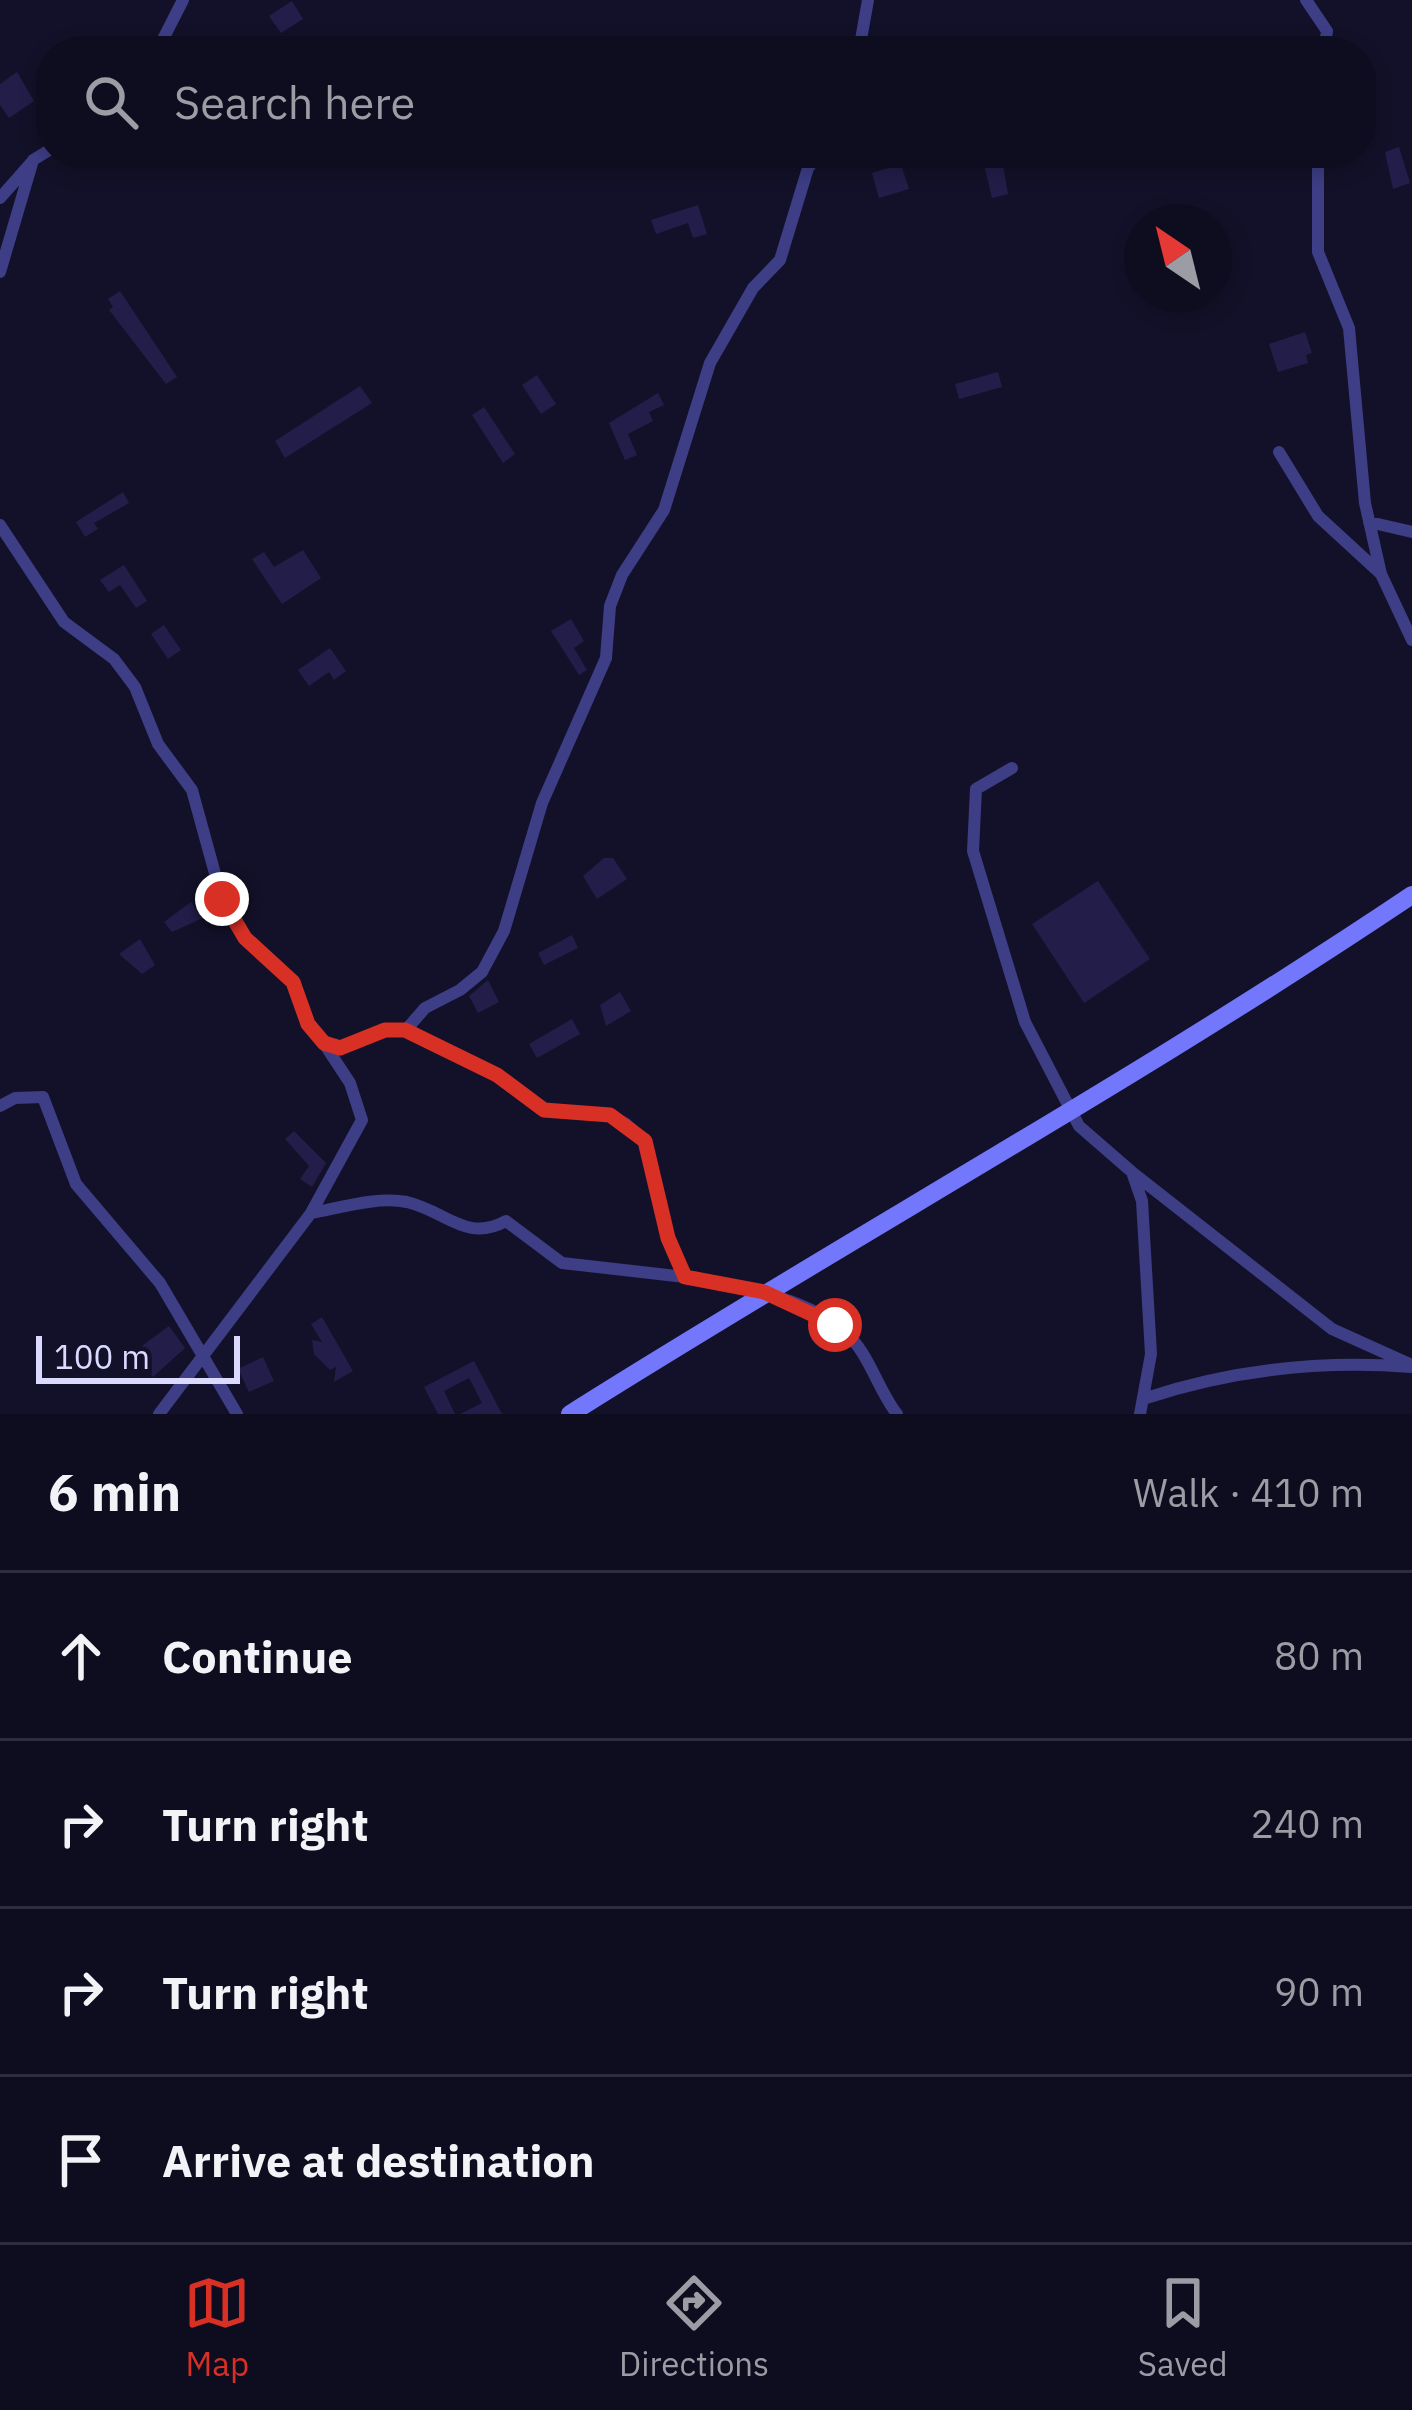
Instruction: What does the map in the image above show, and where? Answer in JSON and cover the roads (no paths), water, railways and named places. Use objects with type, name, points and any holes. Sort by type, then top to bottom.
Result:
[{"type":"street","points":[[165,36],[184,0]]},
{"type":"street","points":[[862,36],[868,0]]},
{"type":"street","points":[[1306,0],[1326,36]]},
{"type":"street","points":[[0,198],[36,158]]},
{"type":"street","points":[[0,272],[33,160]]},
{"type":"street","points":[[405,1030],[424,1007],[460,990],[482,972],[504,931],[542,803],[607,658],[610,606],[622,575],[664,510],[710,363],[753,288],[780,260],[808,168]]},
{"type":"street","points":[[1318,168],[1318,252],[1349,328],[1370,522],[1381,574],[1412,640]]},
{"type":"street","points":[[1280,452],[1318,516],[1381,574]]},
{"type":"street","points":[[1370,522],[1412,532]]},
{"type":"street","points":[[0,525],[64,622],[114,658],[135,687],[158,744],[192,790],[222,899],[245,938],[293,982],[308,1024],[350,1083],[362,1120],[310,1213],[159,1414]]},
{"type":"street","points":[[1012,768],[976,789],[973,851],[1025,1022],[1079,1126],[1332,1329],[1412,1366]]},
{"type":"street","points":[[570,1414],[764,1292],[1255,1000],[1412,895]]},
{"type":"street","points":[[324,1043],[340,1048],[385,1030],[405,1030],[497,1075],[544,1110],[610,1115],[645,1141],[668,1238],[685,1277]]},
{"type":"street","points":[[0,1106],[15,1098],[43,1097],[76,1184],[160,1283],[237,1414]]},
{"type":"street","points":[[1132,1172],[1142,1202],[1148,1275],[1151,1354],[1142,1406]]},
{"type":"street","points":[[310,1213],[406,1202],[466,1229],[489,1231],[506,1221],[562,1263],[685,1277],[764,1292],[847,1333],[897,1414]]},
{"type":"street","points":[[1142,1406],[1216,1376],[1347,1362],[1412,1366]]}]
